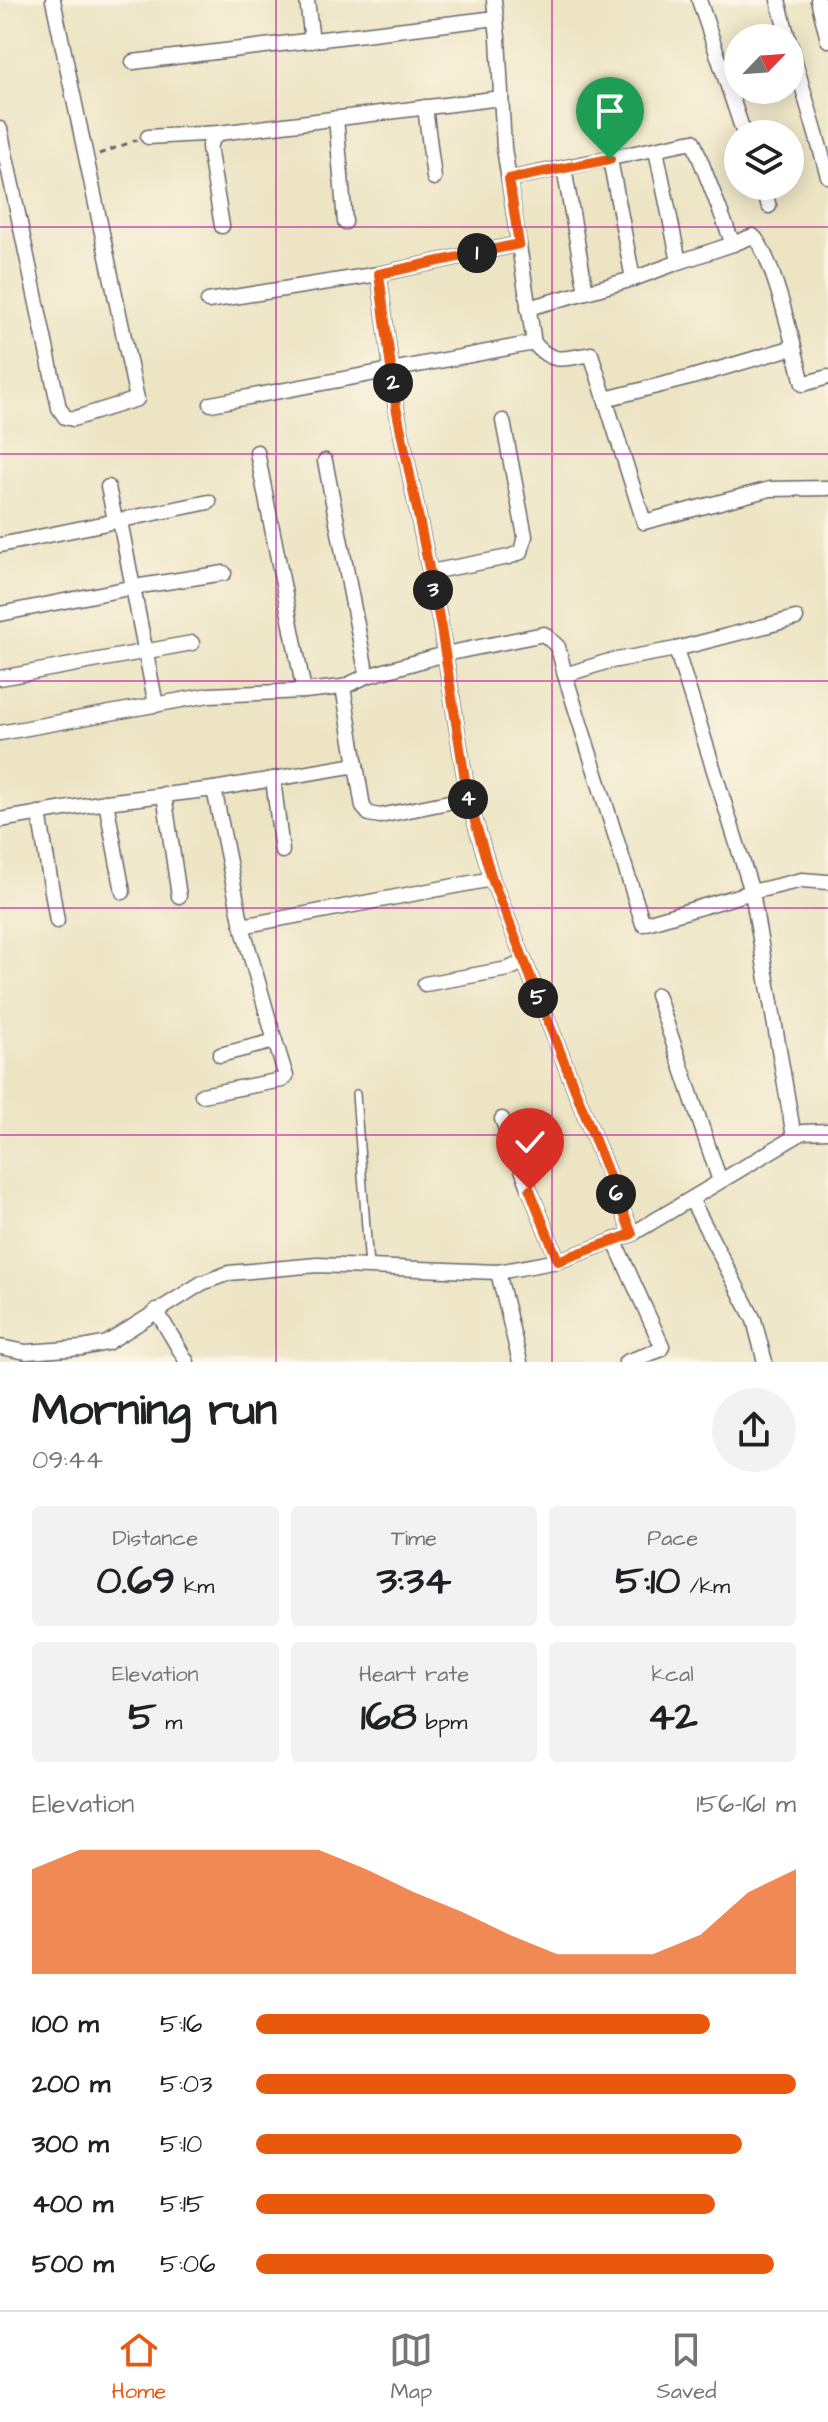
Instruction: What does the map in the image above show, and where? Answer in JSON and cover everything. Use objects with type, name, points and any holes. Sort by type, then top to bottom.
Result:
[{"type":"street","points":[[0,129],[59,408],[65,417],[73,419],[137,399],[53,0]]},
{"type":"street","points":[[307,0],[312,41]]},
{"type":"street","points":[[494,0],[504,148],[534,343],[545,356],[563,359],[591,354],[644,522],[770,489],[828,488]]},
{"type":"street","points":[[699,0],[739,120]]},
{"type":"street","points":[[778,0],[784,24]]},
{"type":"street","points":[[818,0],[828,40]]},
{"type":"street","points":[[133,62],[496,18]]},
{"type":"street","points":[[804,93],[828,176]]},
{"type":"street","points":[[148,137],[219,133],[501,98]]},
{"type":"street","points":[[425,107],[434,178]]},
{"type":"street","points":[[336,118],[345,222]]},
{"type":"street","points":[[219,133],[209,147],[222,226]]},
{"type":"street","points":[[509,179],[693,141],[733,244]]},
{"type":"street","points":[[656,150],[679,262]]},
{"type":"street","points":[[610,159],[633,279]]},
{"type":"street","points":[[564,168],[586,292]]},
{"type":"street","points":[[767,200],[769,206]]},
{"type":"street","points":[[528,308],[633,279],[753,236],[759,241],[769,263],[803,384],[828,377]]},
{"type":"street","points":[[208,301],[379,274],[519,244]]},
{"type":"street","points":[[379,274],[396,407],[430,572],[468,798],[492,879],[632,1234]]},
{"type":"street","points":[[211,404],[534,343]]},
{"type":"street","points":[[605,399],[794,347]]},
{"type":"street","points":[[430,572],[521,552],[525,536],[503,421]]},
{"type":"street","points":[[257,452],[304,691]]},
{"type":"street","points":[[325,461],[367,676]]},
{"type":"street","points":[[108,487],[115,520]]},
{"type":"street","points":[[0,545],[209,502]]},
{"type":"street","points":[[115,520],[120,521],[156,705]]},
{"type":"street","points":[[0,614],[134,587],[224,573]]},
{"type":"street","points":[[565,675],[606,662],[676,649],[796,618]]},
{"type":"street","points":[[0,733],[209,695],[343,687],[367,676],[445,654],[544,634],[558,647],[643,924],[802,880],[828,882]]},
{"type":"street","points":[[0,678],[192,643]]},
{"type":"street","points":[[676,649],[752,892],[794,1137]]},
{"type":"street","points":[[343,687],[363,807],[369,814],[380,816],[468,798]]},
{"type":"street","points":[[0,820],[356,765]]},
{"type":"street","points":[[273,779],[282,851]]},
{"type":"street","points":[[202,1095],[282,1080],[286,1076],[242,926],[214,789]]},
{"type":"street","points":[[164,794],[179,896]]},
{"type":"street","points":[[106,802],[123,892]]},
{"type":"street","points":[[39,813],[57,921]]},
{"type":"street","points":[[242,926],[492,879]]},
{"type":"street","points":[[425,984],[508,969],[524,962]]},
{"type":"street","points":[[657,995],[720,1181]]},
{"type":"street","points":[[220,1055],[275,1041]]},
{"type":"street","points":[[502,1119],[558,1261]]},
{"type":"street","points":[[4,1362],[0,1350],[86,1355],[202,1283],[229,1273],[317,1265],[498,1272],[558,1261],[632,1234],[803,1132],[828,1131]]},
{"type":"street","points":[[691,1199],[754,1320],[765,1362]]},
{"type":"street","points":[[614,1240],[662,1346],[660,1350],[626,1362]]},
{"type":"street","points":[[498,1272],[520,1362]]},
{"type":"street","points":[[156,1310],[187,1362]]},
{"type":"lane","points":[[356,1094],[369,1268]]},
{"type":"path","points":[[86,159],[148,137]]},
{"type":"route","points":[[530,1190],[558,1261],[632,1234],[492,879],[468,798],[440,622],[396,407],[379,274],[519,244],[509,179],[610,159]]}]
